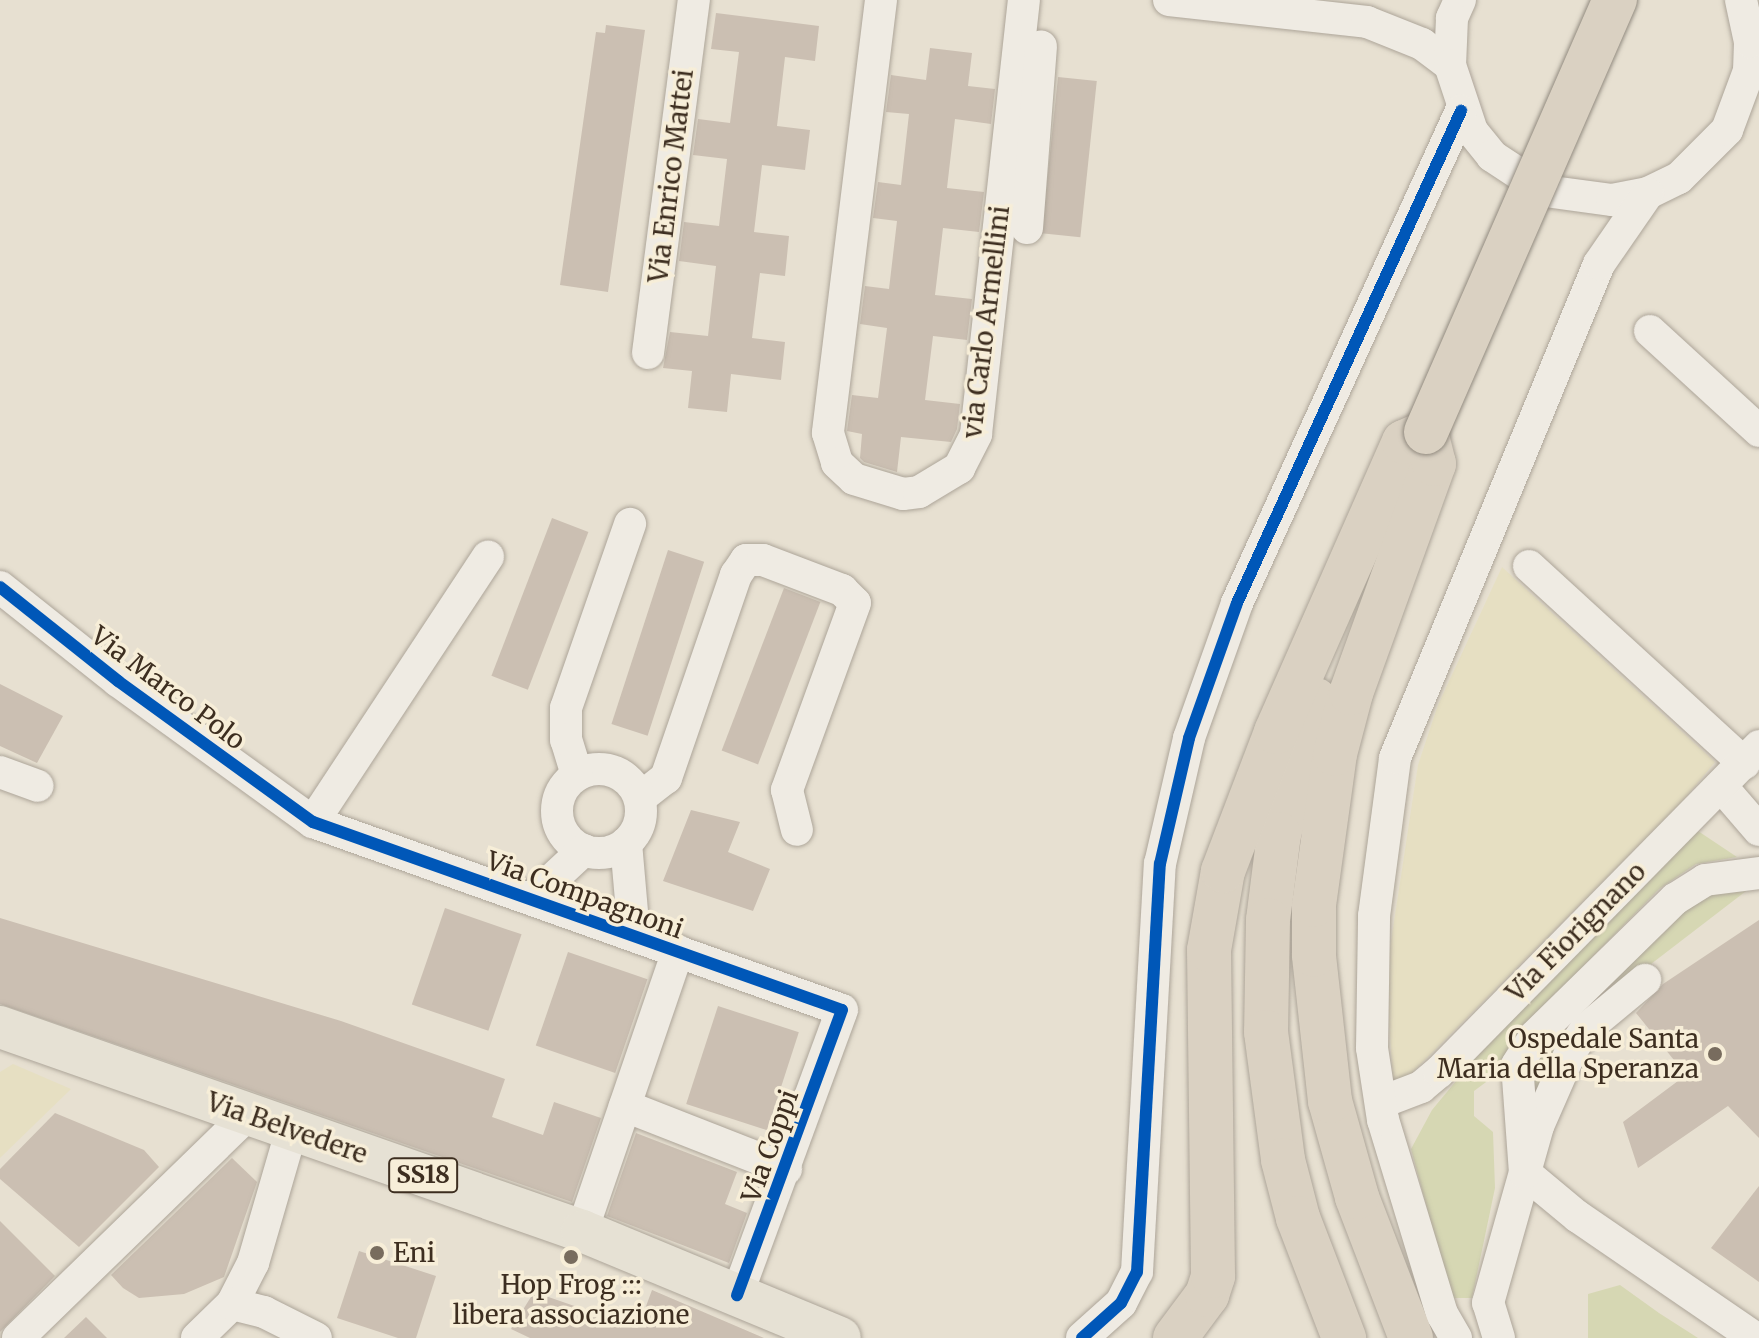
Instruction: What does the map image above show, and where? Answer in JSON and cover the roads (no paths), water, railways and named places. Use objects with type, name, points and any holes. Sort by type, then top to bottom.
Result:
[{"type":"highway","points":[[1344,1338],[1323,1291],[1298,1218],[1274,1100],[1266,1032],[1268,920],[1279,834],[1323,677],[1426,432],[1615,0]]},
{"type":"highway","points":[[1175,1338],[1207,1295],[1213,1276],[1208,973],[1223,871],[1300,673],[1404,442],[1426,432]]},
{"type":"highway","points":[[1411,1338],[1357,1197],[1330,1101],[1314,955],[1314,905],[1335,754],[1351,693],[1434,464],[1426,432]]},
{"type":"main road","name":"Via Belvedere","points":[[0,1027],[582,1231],[840,1338]]},
{"type":"street","name":"Via Enrico Mattei","points":[[648,353],[694,0]]},
{"type":"street","name":"via Carlo Armellini","points":[[881,0],[828,433],[837,463],[854,479],[903,494],[919,492],[959,468],[976,434],[1024,0]]},
{"type":"street","points":[[1027,228],[1045,0]]},
{"type":"street","points":[[1169,0],[1367,22],[1422,44],[1450,65]]},
{"type":"street","points":[[1460,0],[1452,18],[1450,65],[1461,111],[1492,156],[1545,191],[1612,200],[1648,193],[1759,126]]},
{"type":"street","points":[[1706,157],[1742,99],[1754,55],[1741,0]]},
{"type":"street","points":[[1082,1338],[1121,1303],[1137,1272],[1160,864],[1189,738],[1237,603],[1461,111]]},
{"type":"street","points":[[1456,1338],[1442,1314],[1382,1111],[1369,1001],[1374,916],[1395,758],[1599,264],[1648,193]]},
{"type":"street","points":[[1650,331],[1759,431]]},
{"type":"street","points":[[577,775],[566,740],[566,708],[630,524]]},
{"type":"street","points":[[313,822],[488,557]]},
{"type":"street","points":[[640,798],[666,778],[736,575],[746,560],[763,560],[842,590],[855,603],[787,790],[797,830]]},
{"type":"street","points":[[1529,566],[1751,755]]},
{"type":"street","name":"Via Marco Polo","points":[[0,587],[118,681],[313,822]]},
{"type":"street","name":"Via Fiorignano","points":[[1382,1111],[1439,1072],[1751,755]]},
{"type":"street","points":[[626,843],[613,850],[584,850],[568,839],[557,810],[560,796],[577,775],[613,771],[625,778],[640,798],[641,815],[626,843],[634,935]]},
{"type":"street","points":[[0,772],[38,786]]},
{"type":"street","points":[[1721,786],[1759,830]]},
{"type":"street","name":"Via Compagnoni","points":[[313,822],[842,1010]]},
{"type":"street","points":[[531,899],[584,850]]},
{"type":"street","points":[[1755,1338],[1578,1217],[1525,1173],[1517,1065],[1535,1036],[1675,899],[1705,880],[1759,873]]},
{"type":"street","points":[[582,1231],[678,951]]},
{"type":"street","points":[[1499,1338],[1488,1303],[1538,1126],[1571,1051],[1586,1029],[1645,980]]},
{"type":"street","name":"Via Coppi","points":[[737,1295],[786,1169],[842,1010]]},
{"type":"street","points":[[625,1106],[786,1169]]},
{"type":"street","points":[[18,1338],[248,1114]]},
{"type":"street","points":[[197,1338],[232,1304],[253,1263],[292,1129]]},
{"type":"street","points":[[232,1304],[264,1312],[316,1338]]},
{"type":"place","name":"Ospedale Santa Maria della Speranza","points":[[1715,1054]]},
{"type":"place","name":"Eni","points":[[377,1253]]},
{"type":"place","name":"Hop Frog ::: libera associazione","points":[[571,1257]]}]
